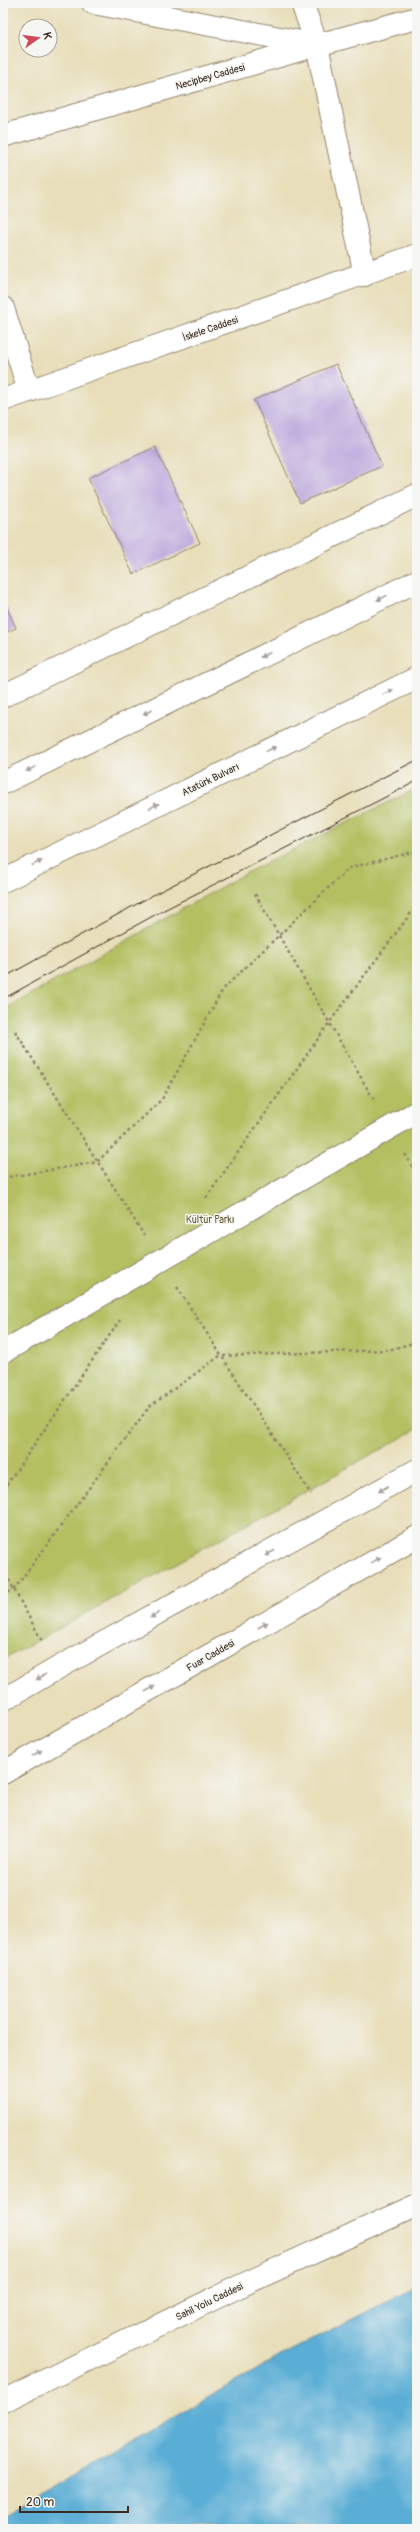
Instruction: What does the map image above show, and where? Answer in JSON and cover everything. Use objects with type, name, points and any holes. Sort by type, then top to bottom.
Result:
[{"type":"street","points":[[93,3],[317,45]]},
{"type":"street","points":[[302,3],[317,45],[365,275]]},
{"type":"street","name":"Necipbey Caddesi","points":[[3,136],[317,45],[417,18]]},
{"type":"street","name":"İskele Caddesi","points":[[3,400],[365,275],[417,255]]},
{"type":"street","points":[[3,308],[29,391]]},
{"type":"street","points":[[3,696],[417,496]]},
{"type":"street","points":[[3,783],[417,581]]},
{"type":"street","name":"Atatürk Bulvarı","points":[[3,881],[417,678]]},
{"type":"street","points":[[3,1352],[417,1112]]},
{"type":"street","points":[[3,1700],[56,1669],[417,1470]]},
{"type":"street","name":"Fuar Caddesi","points":[[3,1773],[417,1537]]},
{"type":"street","name":"Sahil Yolu Caddesi","points":[[3,2400],[238,2287],[417,2205]]},
{"type":"path","points":[[3,1178],[97,1162],[162,1099],[223,989],[349,868],[417,851]]},
{"type":"path","points":[[254,894],[417,1174]]},
{"type":"path","points":[[3,1596],[15,1588],[149,1407],[220,1356],[388,1350],[417,1342]]},
{"type":"path","points":[[3,1569],[15,1588],[56,1669]]},
{"type":"green space","name":"Kültür Parkı","points":[[417,788],[417,1429],[3,1660],[3,1010],[244,874]]},
{"type":"water","points":[[417,2286],[417,2529],[3,2529],[3,2515],[286,2353]]},
{"type":"building","points":[[336,364],[382,466],[300,503],[254,400]]},
{"type":"building","points":[[155,447],[200,543],[133,574],[88,478]]},
{"type":"building","points":[[3,599],[16,628],[3,634]]},
{"type":"tram line","points":[[3,978],[153,895],[417,760]]},
{"type":"tram line","points":[[3,999],[162,911],[417,781]]}]
